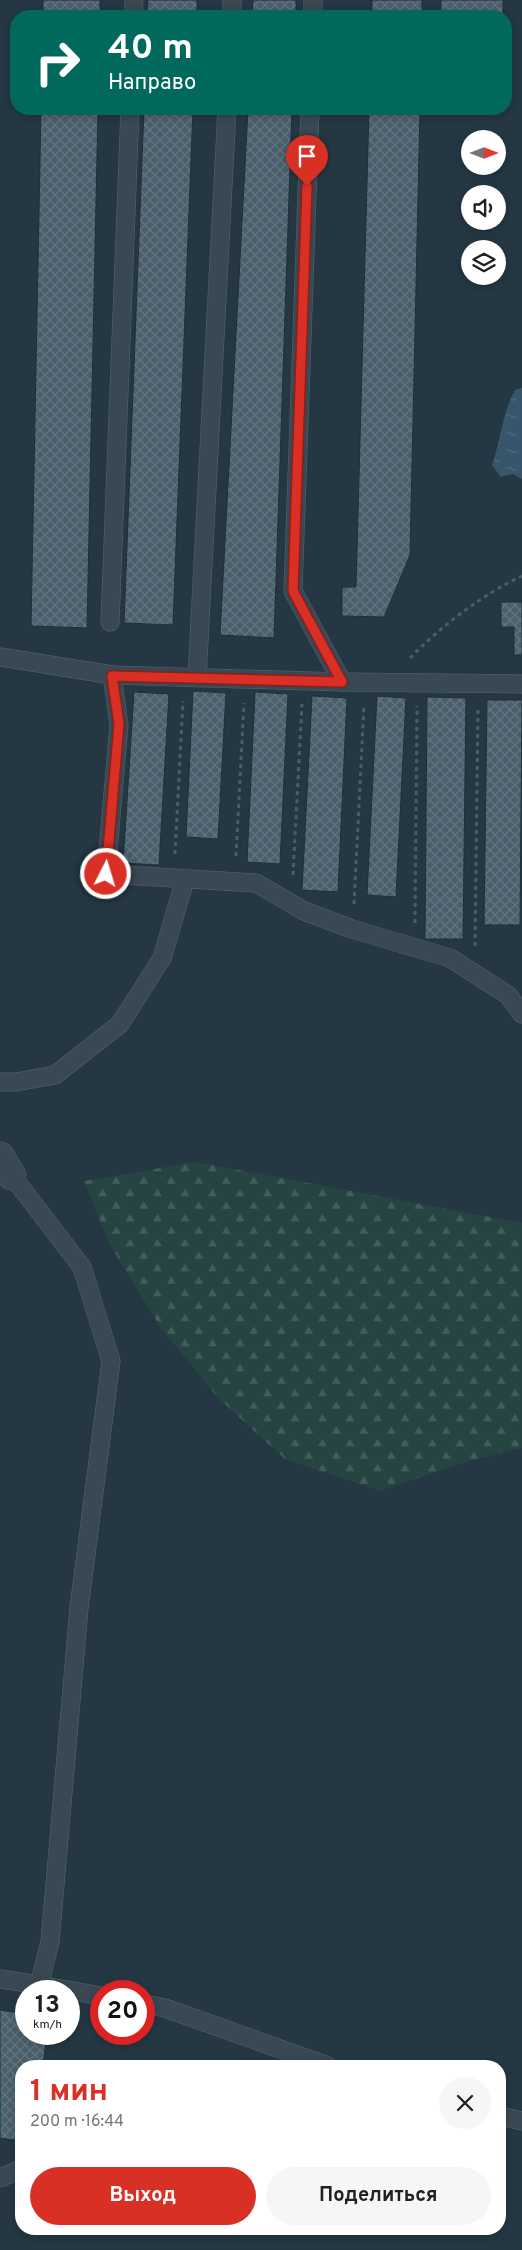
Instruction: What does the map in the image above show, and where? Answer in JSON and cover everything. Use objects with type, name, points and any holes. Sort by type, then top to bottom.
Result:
[{"type":"lane","points":[[110,622],[130,115]]},
{"type":"lane","points":[[190,678],[227,115]]},
{"type":"lane","points":[[310,115],[293,591],[342,682]]},
{"type":"lane","points":[[0,657],[112,676],[365,683],[522,684]]},
{"type":"lane","points":[[112,676],[119,724],[106,874],[180,880],[256,883],[291,904],[352,930],[450,958],[508,995],[522,1014]]},
{"type":"lane","points":[[0,1082],[16,1082],[55,1075],[120,1024],[162,958],[180,880]]},
{"type":"lane","points":[[6,1166],[82,1266],[111,1361],[79,1608],[50,1942],[41,1980]]},
{"type":"lane","points":[[0,1979],[15,1981]]},
{"type":"lane","points":[[155,2006],[311,2060]]},
{"type":"lane","points":[[506,2117],[522,2120]]},
{"type":"lane","points":[[0,2178],[15,2172]]},
{"type":"path","points":[[386,683],[429,638],[503,585],[522,576]]},
{"type":"path","points":[[180,880],[190,678]]},
{"type":"path","points":[[235,882],[245,680]]},
{"type":"path","points":[[291,904],[303,681]]},
{"type":"path","points":[[352,930],[365,683]]},
{"type":"path","points":[[415,948],[417,683]]},
{"type":"path","points":[[475,974],[478,684]]},
{"type":"green space","points":[[196,1162],[522,1223],[522,1448],[469,1461],[380,1491],[285,1459],[218,1398],[161,1328],[110,1245],[84,1181]]},
{"type":"water","points":[[522,388],[522,479],[513,474],[501,477],[492,465],[504,417],[511,399],[515,390]]},
{"type":"building","points":[[43,0],[100,0],[100,10],[43,10]]},
{"type":"building","points":[[148,0],[197,0],[197,10],[147,10]]},
{"type":"building","points":[[253,0],[296,0],[296,10],[252,10]]},
{"type":"building","points":[[372,0],[422,0],[422,10],[372,10]]},
{"type":"building","points":[[441,0],[503,0],[503,10],[441,10]]},
{"type":"building","points":[[41,115],[98,115],[87,628],[31,626]]},
{"type":"building","points":[[144,115],[193,115],[173,625],[124,623]]},
{"type":"building","points":[[248,115],[292,115],[274,638],[220,635]]},
{"type":"building","points":[[369,115],[420,115],[410,555],[384,617],[342,616],[342,587],[356,587]]},
{"type":"building","points":[[501,602],[522,602],[522,655],[514,655],[514,627],[501,627]]},
{"type":"building","points":[[193,691],[226,693],[218,839],[186,837]]},
{"type":"building","points":[[134,692],[169,694],[159,865],[123,863]]},
{"type":"building","points":[[255,692],[288,694],[280,864],[247,862]]},
{"type":"building","points":[[312,696],[347,698],[338,892],[302,890]]},
{"type":"building","points":[[377,696],[406,698],[396,897],[367,895]]},
{"type":"building","points":[[427,697],[466,698],[463,939],[425,939]]},
{"type":"building","points":[[487,700],[522,700],[520,925],[484,925]]},
{"type":"building","points":[[0,2010],[15,2012],[15,2045],[46,2045],[44,2060],[15,2060],[15,2140],[0,2138]]},
{"type":"route","points":[[106,874],[119,724],[112,676],[342,682],[293,591],[307,186]]}]
